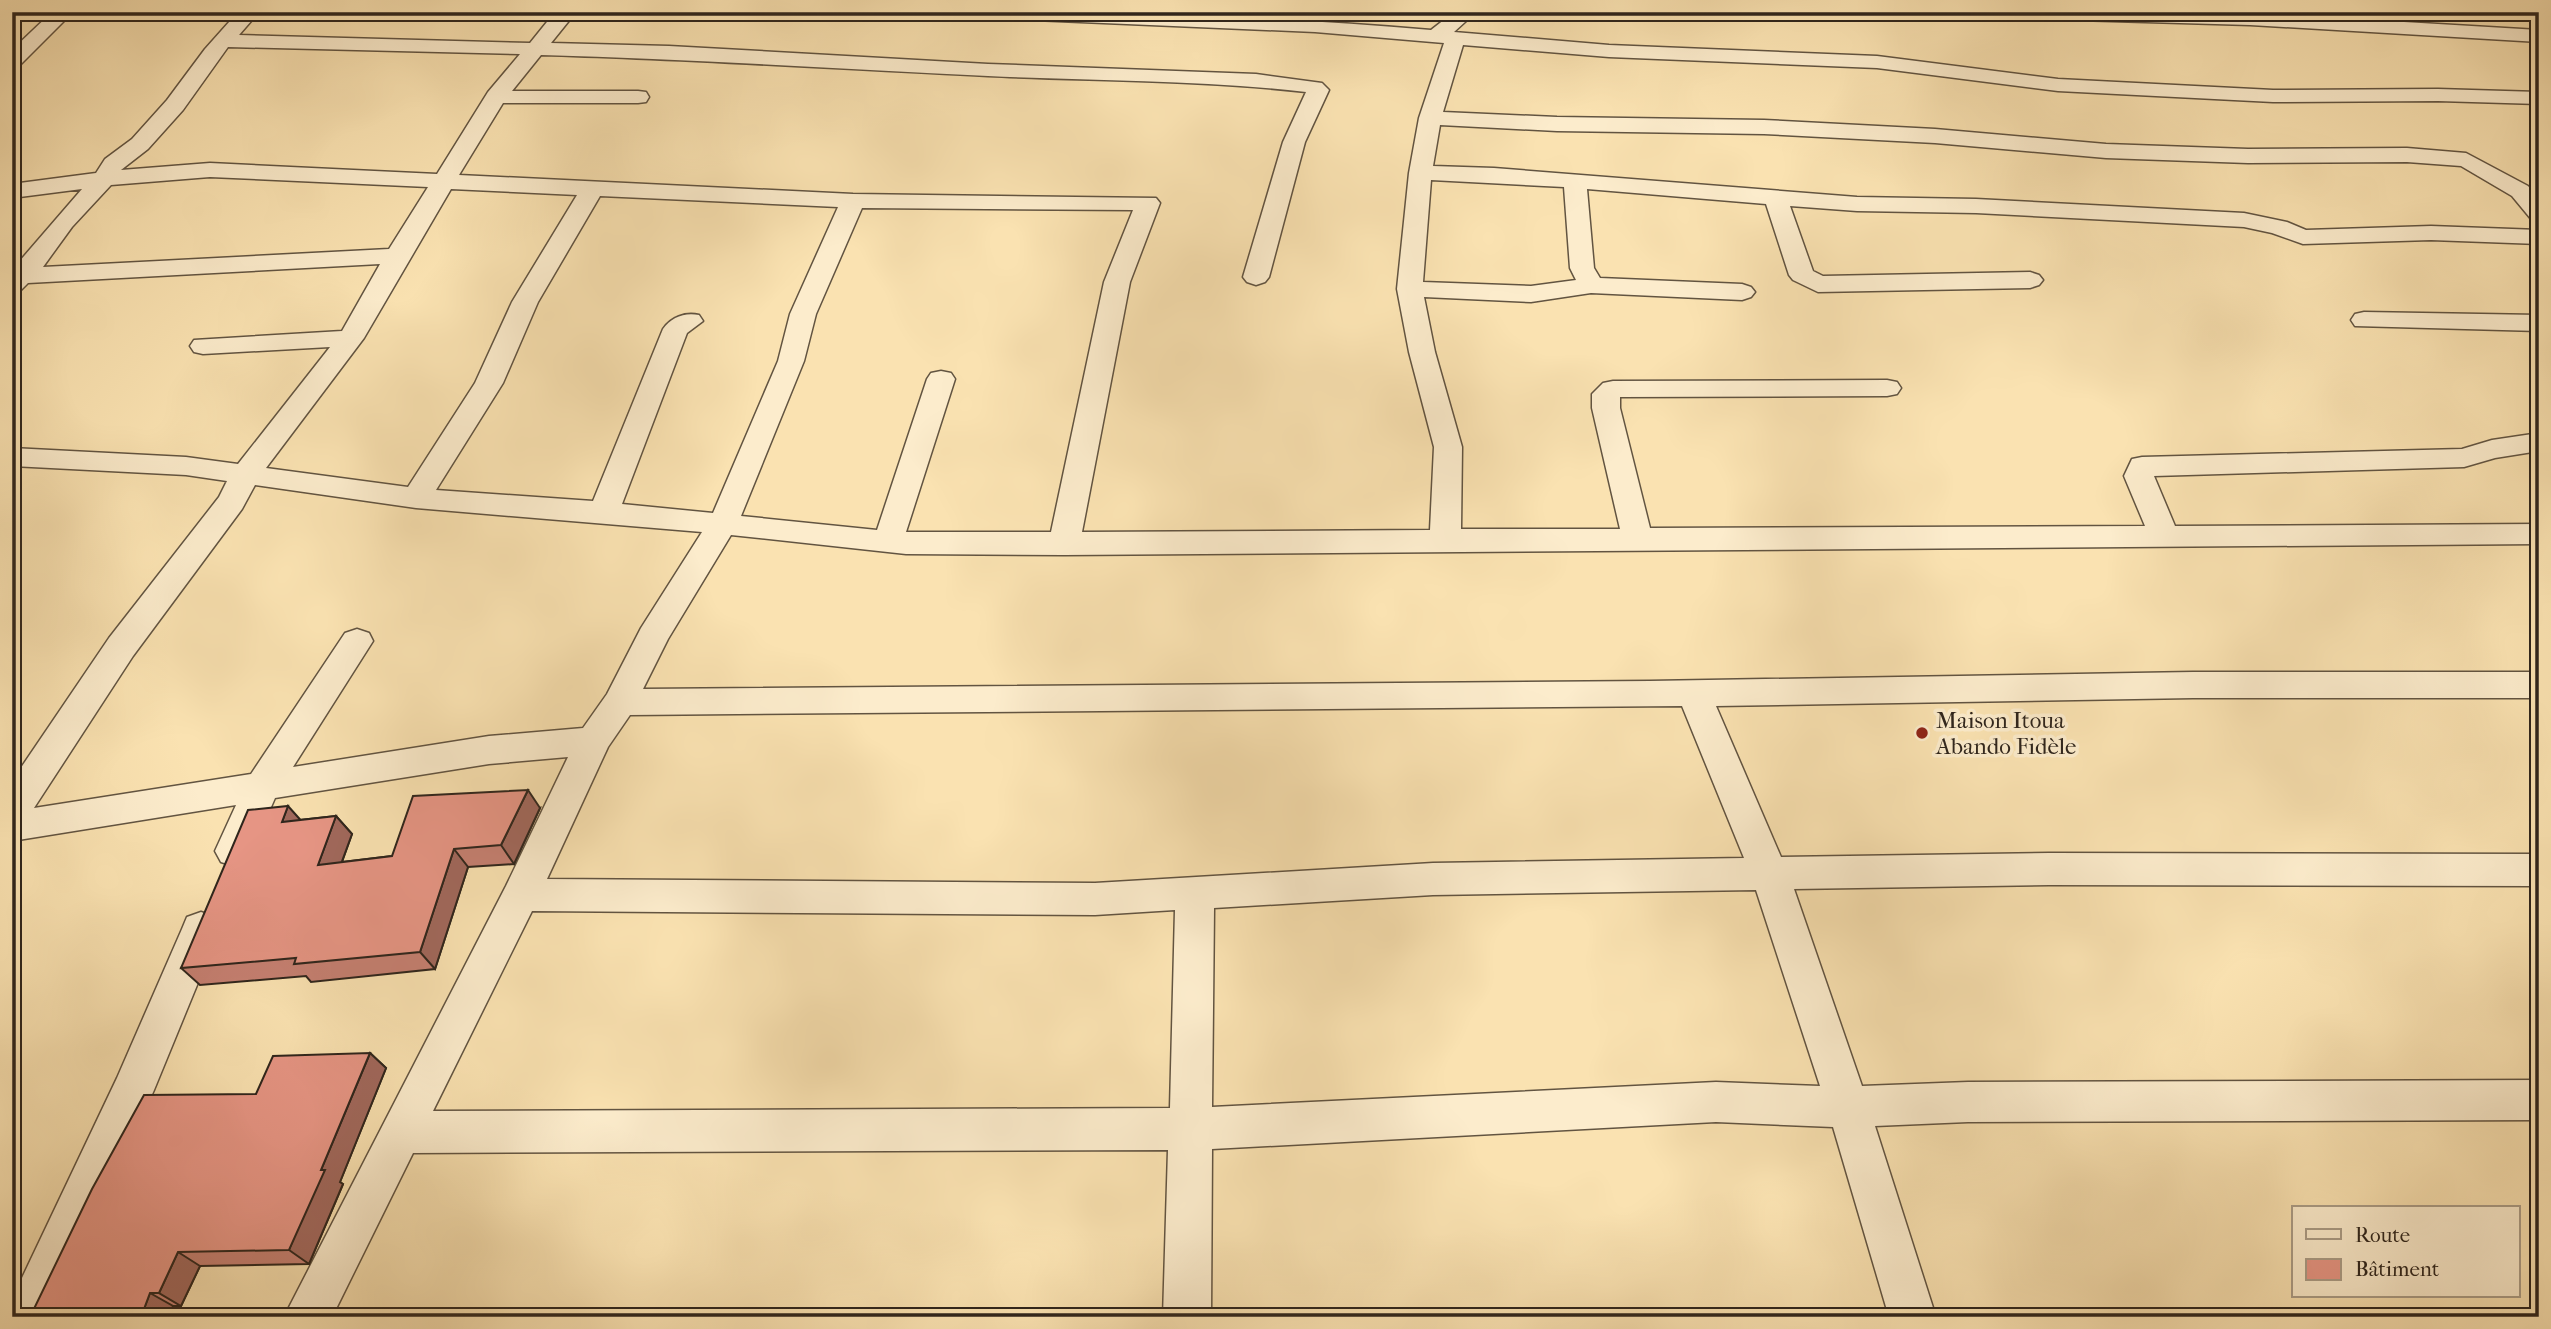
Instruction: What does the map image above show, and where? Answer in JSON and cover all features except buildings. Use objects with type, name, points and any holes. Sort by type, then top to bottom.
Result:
[{"type":"street","points":[[12,62],[63,12]]},
{"type":"street","points":[[17,280],[64,222],[104,179],[113,164],[140,144],[175,105],[222,41],[249,12]]},
{"type":"street","points":[[12,811],[121,647],[231,502],[246,474],[351,338],[397,256],[496,97],[566,12]]},
{"type":"street","points":[[986,12],[1315,26],[1609,51],[1877,62],[2058,85],[2273,96],[2539,98]]},
{"type":"street","points":[[1445,542],[1448,447],[1422,352],[1410,289],[1420,173],[1445,38],[1466,12]]},
{"type":"street","points":[[2003,12],[2250,19],[2539,36]]},
{"type":"street","points":[[222,41],[668,52],[988,71],[1256,80],[1315,87],[1318,90],[1294,142],[1256,277]]},
{"type":"street","points":[[496,97],[638,97]]},
{"type":"street","points":[[1430,118],[1557,124],[1764,127],[1935,136],[2119,152],[2430,157],[2473,162],[2520,191],[2539,214]]},
{"type":"street","points":[[12,191],[147,173],[210,170],[443,184],[853,201],[1148,203],[1117,282],[1063,544]]},
{"type":"street","points":[[1420,173],[1494,175],[1776,198],[2244,220],[2279,227],[2303,237],[2431,233],[2539,237]]},
{"type":"street","points":[[1575,183],[1582,268],[1591,285]]},
{"type":"street","points":[[416,498],[489,383],[525,302],[592,189]]},
{"type":"street","points":[[1776,198],[1802,275],[1818,284],[2030,280]]},
{"type":"street","points":[[307,1317],[521,895],[593,741],[620,702],[653,636],[723,524],[791,361],[803,314],[853,201]]},
{"type":"street","points":[[17,280],[397,256]]},
{"type":"street","points":[[1410,289],[1531,294],[1591,285],[1742,292]]},
{"type":"street","points":[[2364,320],[2539,323]]},
{"type":"street","points":[[604,512],[676,329],[690,321]]},
{"type":"street","points":[[203,345],[351,338]]},
{"type":"street","points":[[888,541],[941,379]]},
{"type":"street","points":[[1637,538],[1606,408],[1606,394],[1613,389],[1887,387]]},
{"type":"street","points":[[2164,535],[2139,476],[2142,466],[2464,458],[2492,449],[2539,442]]},
{"type":"street","points":[[12,457],[186,466],[416,498],[604,512],[888,541],[1063,544],[1327,539],[1445,542],[1637,538],[2539,534]]},
{"type":"street","points":[[28,1317],[133,1090],[263,784],[356,641]]},
{"type":"street","points":[[620,702],[1694,694],[2193,685],[2539,685]]},
{"type":"street","points":[[1694,694],[1770,875],[1848,1107],[1913,1317]]},
{"type":"street","points":[[12,826],[489,750],[593,741]]},
{"type":"street","points":[[521,895],[1095,899],[1433,879],[2049,869],[2539,870]]},
{"type":"street","points":[[1187,1317],[1195,893]]},
{"type":"street","points":[[403,1132],[1192,1129],[1716,1102],[1848,1107],[1982,1102],[2539,1100]]},
{"type":"place","name":"Maison Itoua Abando Fidèle","points":[[1922,733]]}]
